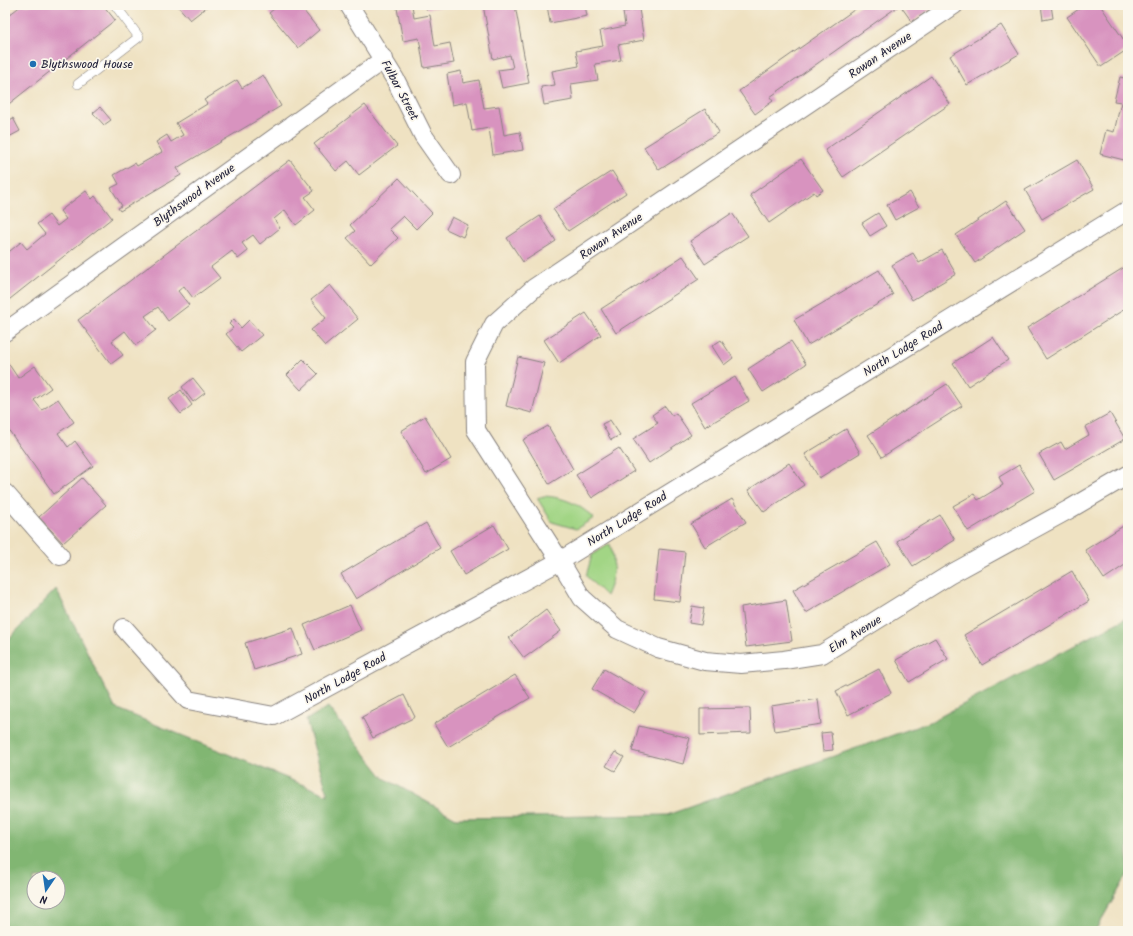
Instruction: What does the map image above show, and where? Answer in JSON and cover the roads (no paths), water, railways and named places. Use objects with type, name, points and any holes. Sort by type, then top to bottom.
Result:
[{"type":"street","name":"Rowan Avenue","points":[[560,561],[476,430],[475,362],[494,324],[534,288],[954,5]]},
{"type":"street","name":"Fulbar Street","points":[[351,6],[384,59],[423,135],[451,175]]},
{"type":"street","name":"Blythswood Avenue","points":[[5,332],[384,59]]},
{"type":"street","name":"North Lodge Road","points":[[124,628],[188,700],[274,716],[560,561],[1128,210]]},
{"type":"street","name":"Elm Avenue","points":[[560,561],[582,598],[617,629],[658,648],[705,661],[741,664],[784,660],[822,654],[949,576],[1128,475]]},
{"type":"street","points":[[5,493],[60,556]]},
{"type":"lane","points":[[78,84],[139,37],[115,5]]},
{"type":"place","name":"Blythswood House","points":[[33,64]]}]
